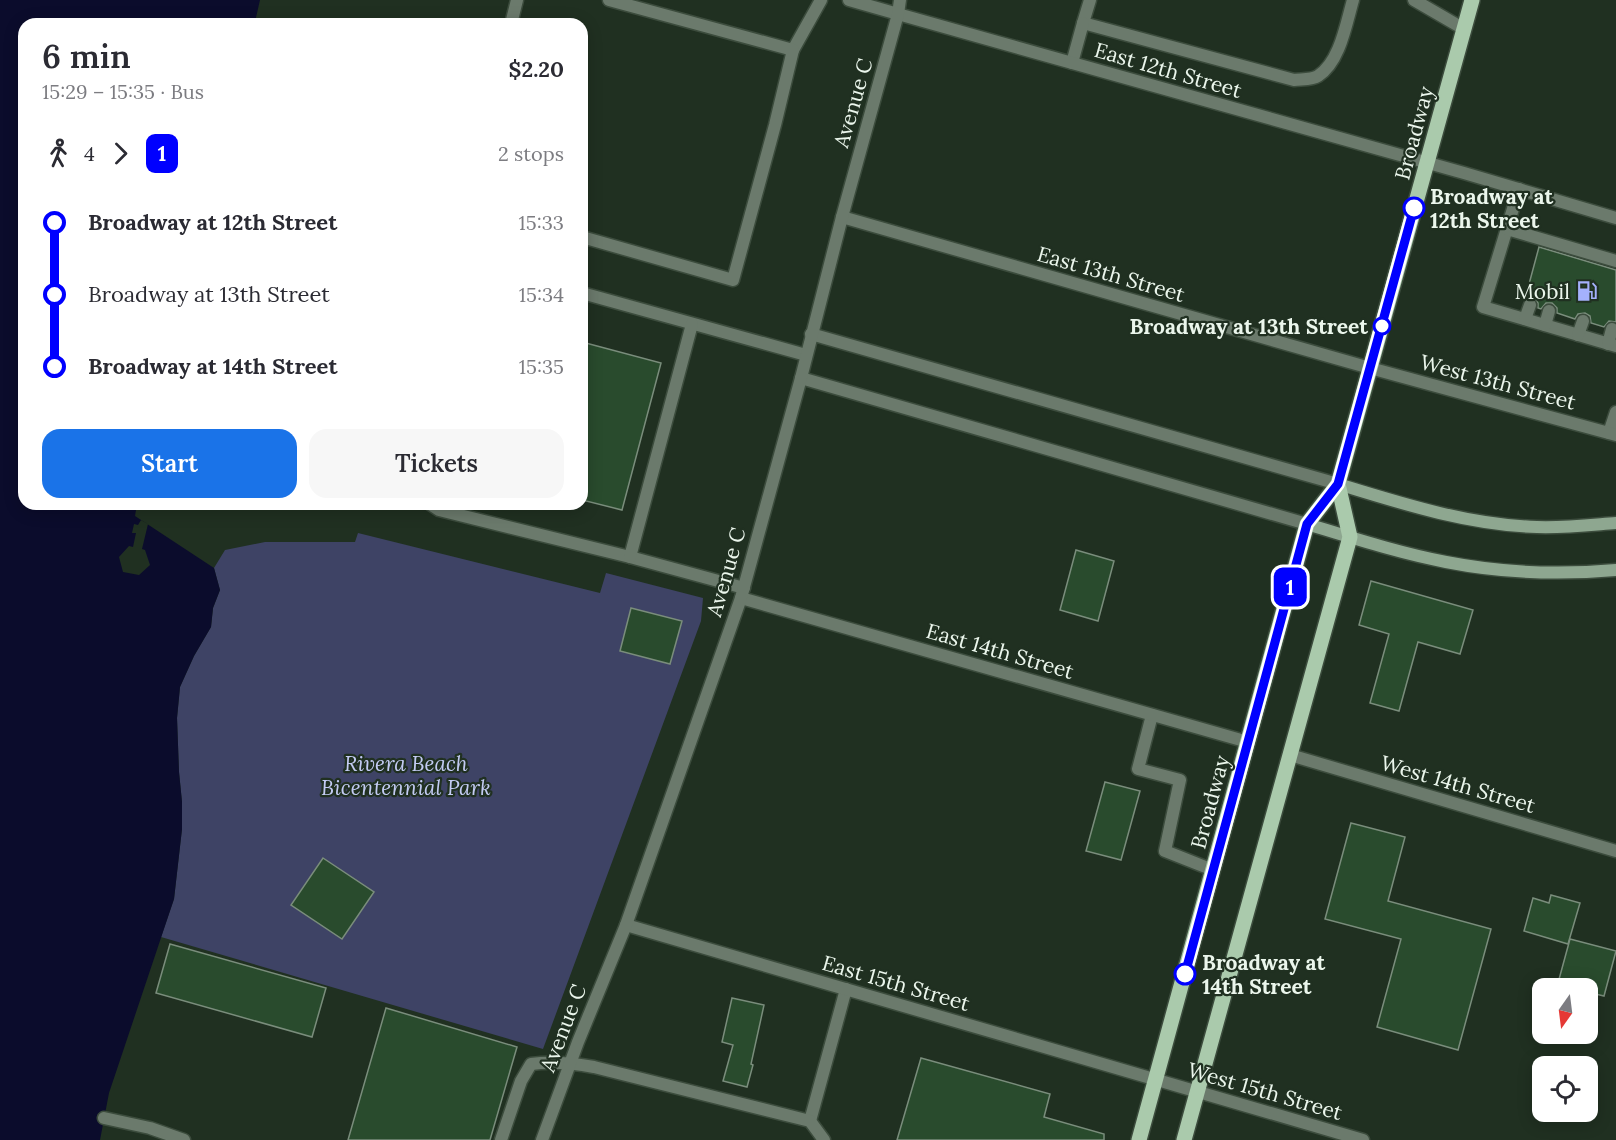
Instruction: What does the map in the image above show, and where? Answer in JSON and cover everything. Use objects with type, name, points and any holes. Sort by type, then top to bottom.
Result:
[{"type":"main road","name":"Broadway","points":[[1140,1140],[1307,524],[1338,484],[1472,0]]},
{"type":"main road","name":"Broadway","points":[[1184,1140],[1350,537],[1338,484]]},
{"type":"street","points":[[512,18],[517,0]]},
{"type":"street","points":[[609,0],[793,50]]},
{"type":"street","points":[[588,239],[733,280],[793,50],[821,0]]},
{"type":"street","name":"East 12th Street","points":[[849,0],[1616,218]]},
{"type":"street","name":"Avenue C","points":[[542,1140],[570,1063],[626,925],[742,593],[900,0]]},
{"type":"street","points":[[1072,63],[1090,0]]},
{"type":"street","points":[[1083,23],[1294,80],[1316,77],[1330,64],[1342,40],[1353,0]]},
{"type":"street","points":[[1414,0],[1464,29]]},
{"type":"street","points":[[1519,189],[1483,307],[1612,345],[1612,329]]},
{"type":"street","name":"East 13th Street","points":[[842,217],[1370,368]]},
{"type":"street","points":[[1506,230],[1602,262],[1616,261]]},
{"type":"street","points":[[588,296],[806,356]]},
{"type":"street","points":[[1525,320],[1530,305]]},
{"type":"street","points":[[1545,325],[1549,311]]},
{"type":"street","points":[[1578,335],[1583,321]]},
{"type":"street","points":[[630,557],[692,324]]},
{"type":"street","points":[[812,334],[1412,507],[1507,525],[1558,527],[1616,523]]},
{"type":"street","name":"West 13th Street","points":[[1370,368],[1613,434]]},
{"type":"street","points":[[801,378],[1350,537],[1445,562],[1531,573],[1574,574],[1616,570]]},
{"type":"street","points":[[1613,434],[1616,412]]},
{"type":"street","name":"East 14th Street","points":[[439,510],[630,557],[742,593],[1248,742]]},
{"type":"street","points":[[1152,715],[1138,769],[1180,780],[1165,851],[1213,870]]},
{"type":"street","name":"West 14th Street","points":[[1290,755],[1616,851]]},
{"type":"street","name":"East 15th Street","points":[[626,925],[1156,1079]]},
{"type":"street","points":[[810,1121],[846,989]]},
{"type":"street","points":[[501,1140],[521,1081],[531,1064],[547,1062],[570,1063],[614,1072],[810,1121],[824,1140]]},
{"type":"street","name":"West 15th Street","points":[[1156,1079],[1363,1140]]},
{"type":"street","points":[[104,1118],[150,1128],[184,1140]]},
{"type":"green space","name":"Rivera Beach Bicentennial Park","points":[[358,533],[600,593],[606,573],[703,598],[701,621],[543,1049],[161,937],[174,899],[182,829],[177,718],[180,687],[211,627],[213,608],[220,590],[214,568],[225,550],[265,542],[355,542]]},
{"type":"shaded area","points":[[0,0],[260,0],[256,18],[18,18],[18,510],[136,510],[135,516],[214,568],[220,590],[213,608],[211,627],[180,687],[177,718],[182,829],[174,899],[109,1093],[100,1140],[0,1140]]},
{"type":"pier","points":[[141,520],[148,524],[142,549],[145,550],[150,565],[139,575],[123,572],[119,557],[129,546],[133,547],[136,533],[132,533],[134,524],[138,525]]},
{"type":"building","points":[[1539,247],[1616,270],[1616,322],[1609,321],[1604,327],[1591,323],[1590,316],[1585,313],[1578,314],[1575,319],[1557,313],[1557,308],[1552,303],[1546,303],[1541,309],[1538,308],[1538,303],[1533,297],[1525,299]]},
{"type":"building","points":[[588,344],[661,363],[622,510],[588,502]]},
{"type":"building","points":[[1076,550],[1114,561],[1098,621],[1060,610]]},
{"type":"building","points":[[1371,581],[1473,610],[1460,654],[1418,642],[1399,711],[1370,703],[1389,634],[1359,625]]},
{"type":"building","points":[[631,608],[682,621],[670,664],[620,651]]},
{"type":"building","points":[[1105,782],[1140,791],[1121,860],[1086,851]]},
{"type":"building","points":[[1351,823],[1405,837],[1388,901],[1491,929],[1458,1050],[1377,1027],[1401,939],[1325,919]]},
{"type":"building","points":[[323,858],[374,892],[342,939],[291,905]]},
{"type":"building","points":[[1551,895],[1580,903],[1568,944],[1524,931],[1533,898],[1549,903]]},
{"type":"building","points":[[1570,939],[1616,951],[1604,996],[1598,995],[1598,978],[1559,978]]},
{"type":"building","points":[[170,944],[326,988],[312,1037],[156,993]]},
{"type":"building","points":[[732,998],[764,1005],[747,1087],[723,1081],[733,1045],[722,1042]]},
{"type":"building","points":[[386,1008],[517,1047],[490,1140],[348,1140]]},
{"type":"building","points":[[921,1058],[1050,1094],[1044,1117],[1104,1134],[1104,1140],[897,1140]]},
{"type":"bus line","name":"1","points":[[1185,974],[1307,524],[1338,484],[1414,208]]},
{"type":"place","name":"Broadway at 12th Street","points":[[1414,208]]},
{"type":"place","name":"Mobil","points":[[1587,291]]},
{"type":"place","name":"Broadway at 13th Street","points":[[1382,326]]},
{"type":"place","name":"Broadway at 14th Street","points":[[1185,974]]}]
